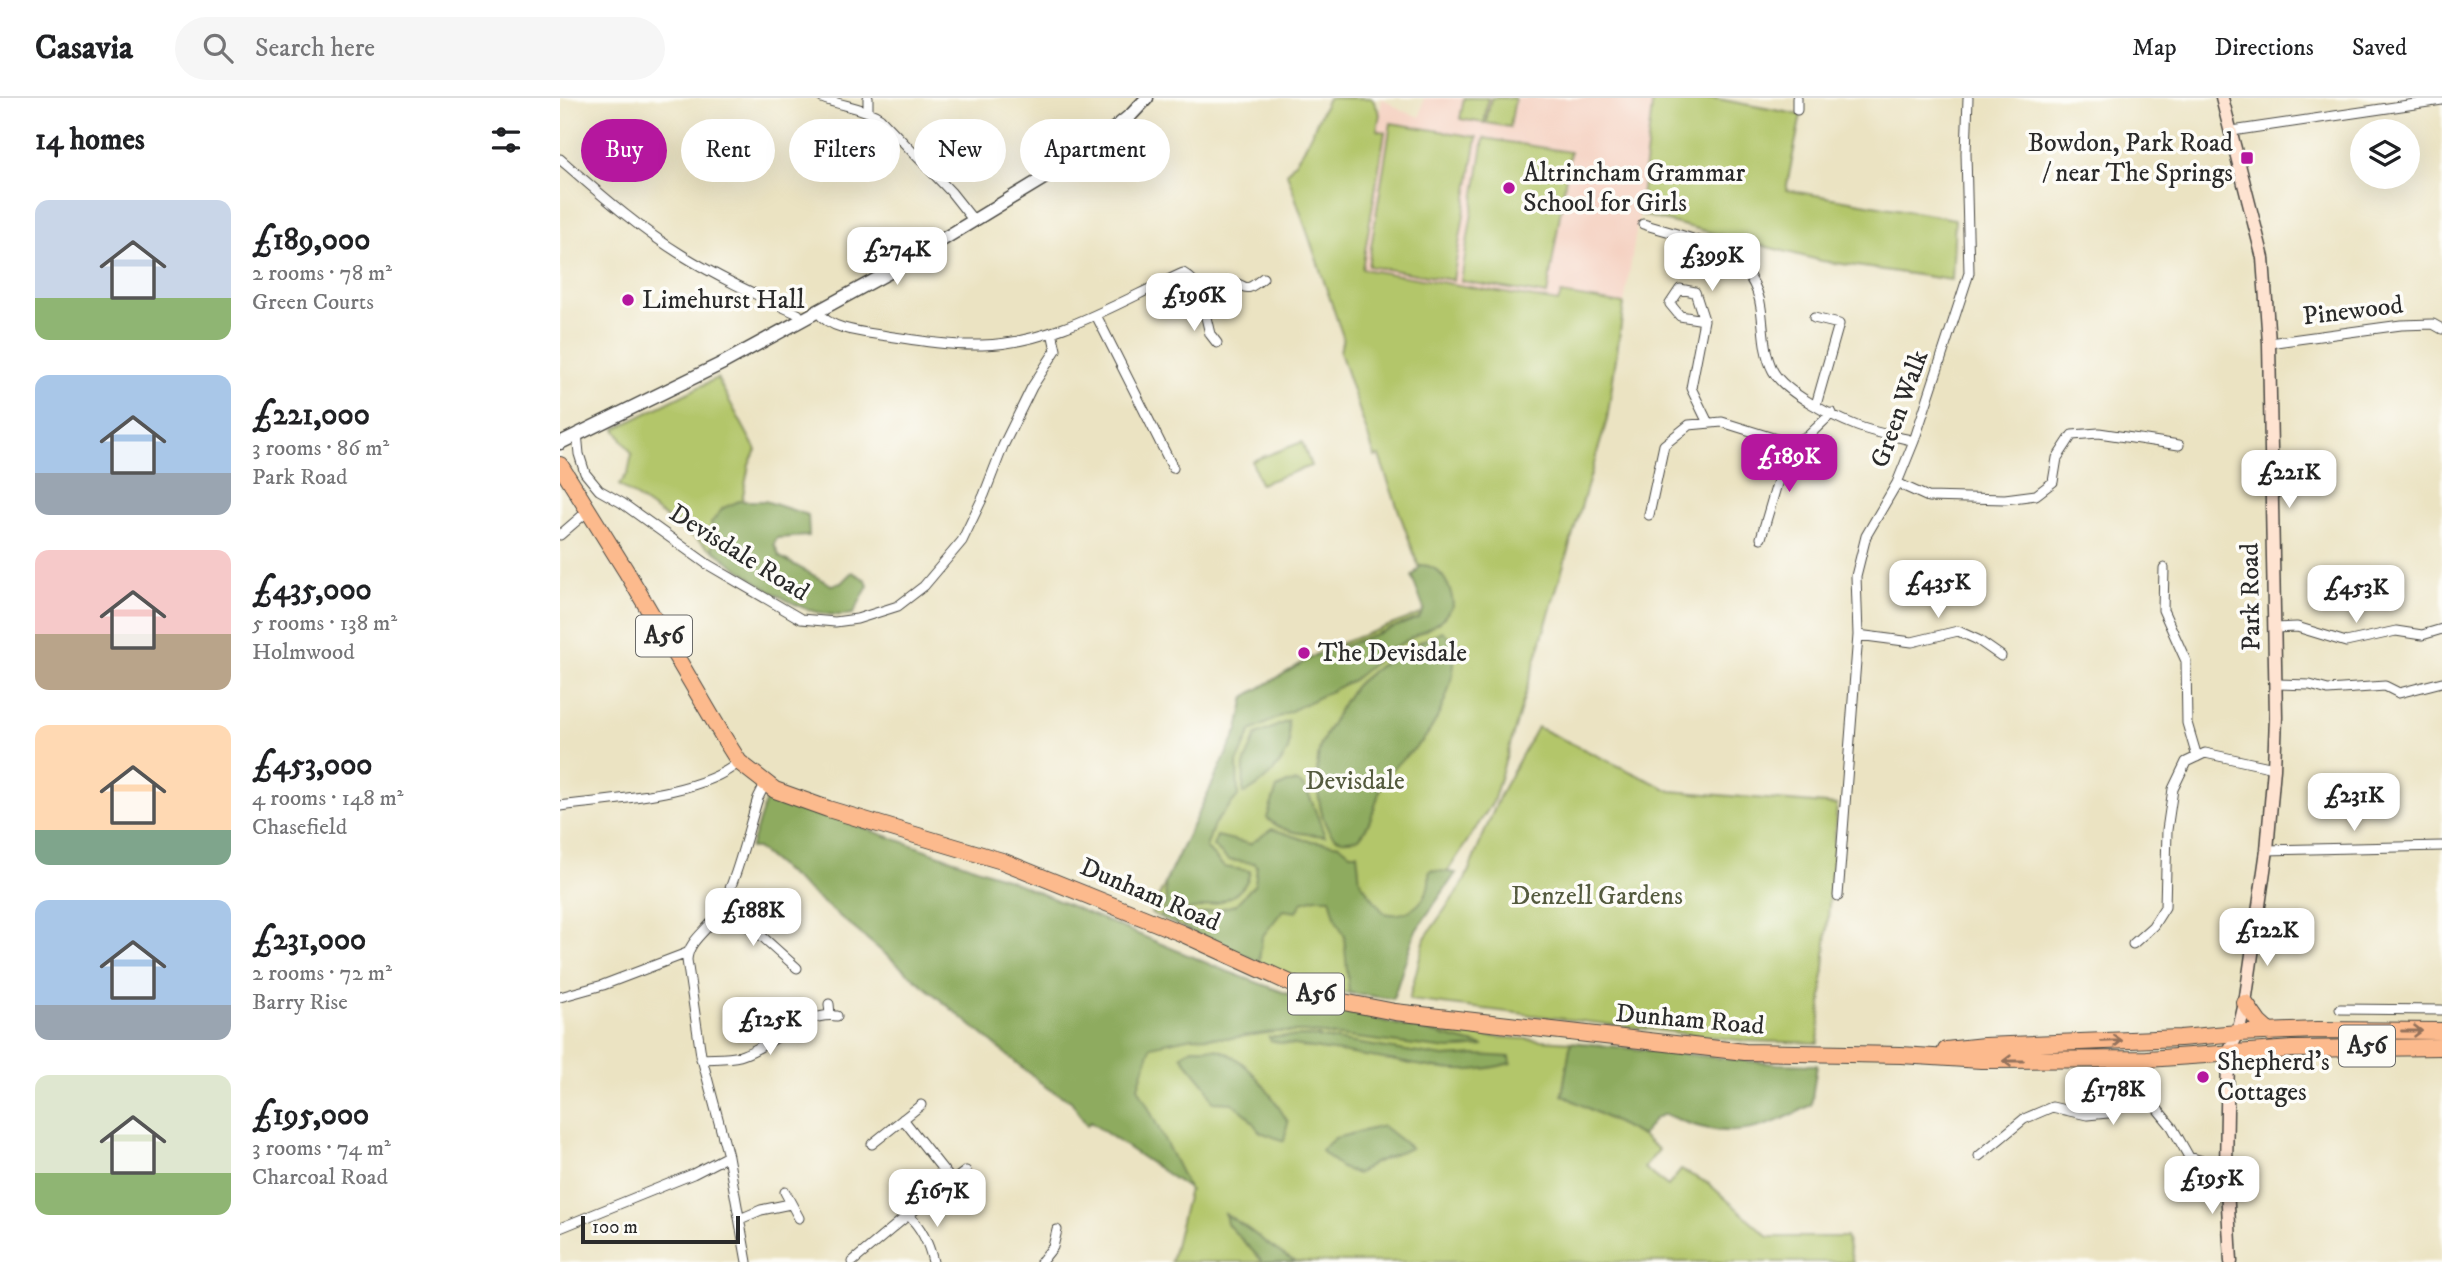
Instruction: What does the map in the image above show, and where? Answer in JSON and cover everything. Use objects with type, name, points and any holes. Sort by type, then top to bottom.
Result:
[{"type":"highway","name":"Dunham Road","points":[[560,465],[739,762],[765,784],[828,809],[1002,861],[1181,933],[1323,998],[1438,1018],[1745,1052],[2066,1061],[2147,1059],[2293,1049],[2442,1047]]},
{"type":"highway","points":[[2245,1003],[2256,1019],[2270,1032]]},
{"type":"highway","name":"Dunham Road","points":[[1901,1055],[1984,1046],[2238,1033],[2317,1030],[2442,1031]]},
{"type":"highway","points":[[2238,1033],[2242,1040],[2249,1044],[2279,1042],[2293,1049]]},
{"type":"highway","points":[[2179,1038],[2187,1044],[2216,1045],[2228,1053]]},
{"type":"main road","name":"Park Road","points":[[2222,98],[2263,258],[2269,343],[2276,684],[2274,768],[2267,850],[2245,1003],[2238,1033],[2228,1053]]},
{"type":"main road","points":[[2228,1053],[2226,1168],[2231,1262]]},
{"type":"street","points":[[822,98],[869,111],[880,118],[951,192],[974,221]]},
{"type":"street","points":[[868,98],[869,111]]},
{"type":"street","points":[[560,443],[723,363],[886,274],[1080,156],[1132,114],[1147,98]]},
{"type":"street","points":[[1797,98],[1797,110]]},
{"type":"street","name":"Green Walk","points":[[1838,896],[1858,635],[1856,576],[1866,536],[1897,483],[1914,441],[1969,273],[1966,153],[1968,98]]},
{"type":"street","points":[[2232,131],[2442,100]]},
{"type":"street","points":[[560,159],[625,215],[683,256],[756,295],[798,313],[802,320]]},
{"type":"street","points":[[1643,224],[1726,252],[1743,267],[1761,305],[1766,351],[1773,371],[1783,384],[1857,426],[1914,441]]},
{"type":"street","points":[[818,312],[830,324],[876,334],[926,342],[985,345],[1052,332],[1096,315],[1183,273],[1193,279],[1202,297],[1210,334],[1217,343]]},
{"type":"street","points":[[1204,309],[1210,308],[1213,296],[1228,281],[1251,288],[1263,278]]},
{"type":"street","points":[[1096,315],[1173,468]]},
{"type":"street","points":[[1814,318],[1839,324],[1816,405]]},
{"type":"street","points":[[1704,320],[1691,388],[1707,423]]},
{"type":"street","name":"Pinewood","points":[[2269,343],[2401,325],[2433,324],[2441,327]]},
{"type":"street","name":"Devisdale Road","points":[[577,433],[581,464],[593,483],[707,564],[801,619],[835,622],[857,619],[898,606],[924,586],[962,541],[1032,387],[1056,350],[1052,332]]},
{"type":"street","points":[[1650,515],[1664,445],[1689,425],[1722,422],[1789,443],[1807,437],[1832,413]]},
{"type":"street","points":[[1897,483],[1928,497],[2005,499],[2036,495],[2053,482],[2057,458],[2072,435],[2099,433],[2179,445]]},
{"type":"street","points":[[1761,538],[1789,443]]},
{"type":"street","points":[[560,535],[589,510]]},
{"type":"street","points":[[2164,568],[2163,610],[2186,662],[2187,723],[2197,757]]},
{"type":"street","points":[[2275,628],[2297,627],[2346,642],[2396,631],[2422,635],[2442,629]]},
{"type":"street","points":[[1858,635],[1912,642],[1958,631],[1978,640],[2001,656]]},
{"type":"street","points":[[2276,684],[2310,685],[2328,690],[2385,686],[2399,693],[2442,682]]},
{"type":"street","points":[[2133,944],[2152,926],[2165,907],[2167,830],[2173,789],[2186,762],[2206,753],[2274,768]]},
{"type":"street","points":[[560,806],[656,793],[692,785],[718,776],[739,762]]},
{"type":"street","points":[[560,997],[603,985],[687,953],[720,911],[765,784]]},
{"type":"street","points":[[2267,850],[2442,846]]},
{"type":"street","points":[[720,911],[756,931],[797,968]]},
{"type":"street","points":[[687,953],[701,1059],[728,1156],[747,1262]]},
{"type":"street","points":[[701,1059],[741,1056],[804,1023],[833,1016],[829,1004]]},
{"type":"street","points":[[2340,1009],[2442,1010]]},
{"type":"street","points":[[1979,1156],[2024,1119],[2052,1107],[2087,1115],[2108,1113],[2131,1099],[2154,1105],[2189,1157],[2226,1168]]},
{"type":"street","points":[[872,1144],[921,1105]]},
{"type":"street","points":[[903,1119],[952,1181]]},
{"type":"street","points":[[560,1228],[693,1174],[728,1156]]},
{"type":"street","points":[[852,1262],[966,1171]]},
{"type":"street","points":[[785,1192],[799,1217]]},
{"type":"street","points":[[740,1219],[761,1210],[790,1204]]},
{"type":"street","points":[[908,1215],[921,1229],[933,1262]]},
{"type":"street","points":[[1041,1262],[1053,1248],[1058,1230]]},
{"type":"shaded area","name":"Altrincham Grammar School for Girls","points":[[1382,98],[1400,110],[1420,117],[1424,98],[1653,98],[1639,214],[1624,304],[1561,294],[1559,302],[1362,269],[1385,132],[1377,130]]},
{"type":"green space","name":"Devisdale","points":[[1328,98],[1372,98],[1380,114],[1377,130],[1385,132],[1362,269],[1558,302],[1561,294],[1624,304],[1607,420],[1493,802],[1409,930],[1392,998],[1321,990],[1151,913],[1238,730],[1245,697],[1326,649],[1434,609],[1379,456],[1375,457],[1340,352],[1343,337],[1287,173],[1304,149]]},
{"type":"green space","points":[[1464,98],[1488,98],[1484,123],[1460,119]]},
{"type":"green space","points":[[1491,98],[1515,98],[1510,127],[1486,123]]},
{"type":"green space","points":[[1653,98],[1713,98],[1801,115],[1786,190],[1955,219],[1952,280],[1822,261],[1639,214]]},
{"type":"green space","points":[[1391,123],[1477,137],[1453,280],[1368,266]]},
{"type":"green space","points":[[1484,138],[1570,152],[1547,295],[1461,281]]},
{"type":"green space","points":[[717,378],[756,450],[749,465],[730,562],[619,485],[628,473],[632,454],[615,429]]},
{"type":"green space","points":[[1302,442],[1311,466],[1260,484],[1252,461]]},
{"type":"green space","points":[[739,501],[765,501],[808,515],[809,536],[777,538],[774,544],[780,557],[831,585],[841,583],[852,572],[866,580],[868,586],[853,614],[834,615],[797,605],[761,585],[713,550],[711,523],[723,508]]},
{"type":"green space","points":[[1421,565],[1434,569],[1444,578],[1453,606],[1440,622],[1393,648],[1353,680],[1251,731],[1237,763],[1238,796],[1214,824],[1206,848],[1224,867],[1250,871],[1246,882],[1231,897],[1220,902],[1176,913],[1177,925],[1161,918],[1166,902],[1165,883],[1238,730],[1245,697],[1326,649],[1344,646],[1419,618],[1424,609],[1412,577]]},
{"type":"green space","points":[[1442,631],[1450,640],[1454,653],[1450,685],[1438,717],[1423,740],[1388,773],[1368,824],[1359,838],[1345,840],[1334,836],[1322,815],[1319,800],[1318,757],[1326,734],[1355,686],[1363,678]]},
{"type":"green space","points":[[1288,721],[1288,750],[1275,770],[1243,794],[1244,765],[1256,735]]},
{"type":"green space","name":"Denzell Gardens","points":[[1537,727],[1671,791],[1837,805],[1818,1043],[1746,1041],[1409,1000],[1425,938],[1464,882],[1500,795]]},
{"type":"green space","points":[[1298,782],[1310,798],[1325,836],[1287,830],[1267,818],[1277,788]]},
{"type":"green space","points":[[768,794],[1002,877],[1221,969],[1315,1004],[1484,1046],[1449,1049],[1305,1032],[1274,1032],[1231,1038],[1192,1037],[1151,1046],[1138,1087],[1189,1189],[1090,1122],[1087,1126],[1071,1101],[1047,1088],[757,848],[750,848]]},
{"type":"green space","points":[[1272,829],[1305,840],[1340,845],[1350,853],[1357,853],[1360,881],[1384,913],[1403,913],[1418,905],[1427,891],[1429,872],[1432,870],[1456,873],[1415,932],[1393,999],[1349,993],[1344,935],[1336,920],[1330,898],[1302,902],[1297,912],[1283,910],[1262,937],[1259,962],[1184,928],[1183,918],[1235,905],[1255,884],[1257,866],[1254,863],[1228,860],[1213,846],[1217,836],[1250,844]]},
{"type":"green space","points":[[1151,1004],[1314,1008],[1448,1034],[1571,1042],[1562,1095],[1642,1136],[1659,1150],[1644,1168],[1668,1186],[1681,1170],[1708,1183],[1769,1237],[1846,1237],[1853,1262],[1171,1262],[1189,1189],[1122,1110]]},
{"type":"green space","points":[[1310,1036],[1444,1057],[1510,1057],[1511,1063],[1476,1070],[1444,1069],[1271,1041],[1269,1037]]},
{"type":"green space","points":[[1571,1042],[1777,1064],[1817,1065],[1811,1105],[1773,1123],[1739,1131],[1704,1128],[1665,1114],[1655,1118],[1642,1136],[1562,1095]]},
{"type":"green space","points":[[1192,1048],[1215,1049],[1226,1053],[1258,1078],[1288,1122],[1284,1141],[1260,1132],[1246,1114],[1232,1103],[1213,1102],[1206,1086],[1181,1056]]},
{"type":"green space","points":[[1383,1126],[1411,1148],[1374,1163],[1357,1174],[1341,1168],[1321,1150],[1335,1138]]},
{"type":"green space","points":[[1225,1214],[1296,1262],[1263,1262],[1227,1224]]},
{"type":"place","name":"Bowdon, Park Road / near The Springs","points":[[2247,158]]},
{"type":"place","name":"Altrincham Grammar School for Girls","points":[[1509,188]]},
{"type":"place","name":"Limehurst Hall","points":[[628,300]]},
{"type":"place","name":"The Devisdale","points":[[1304,653]]},
{"type":"place","name":"Shepherd's Cottages","points":[[2203,1077]]}]
